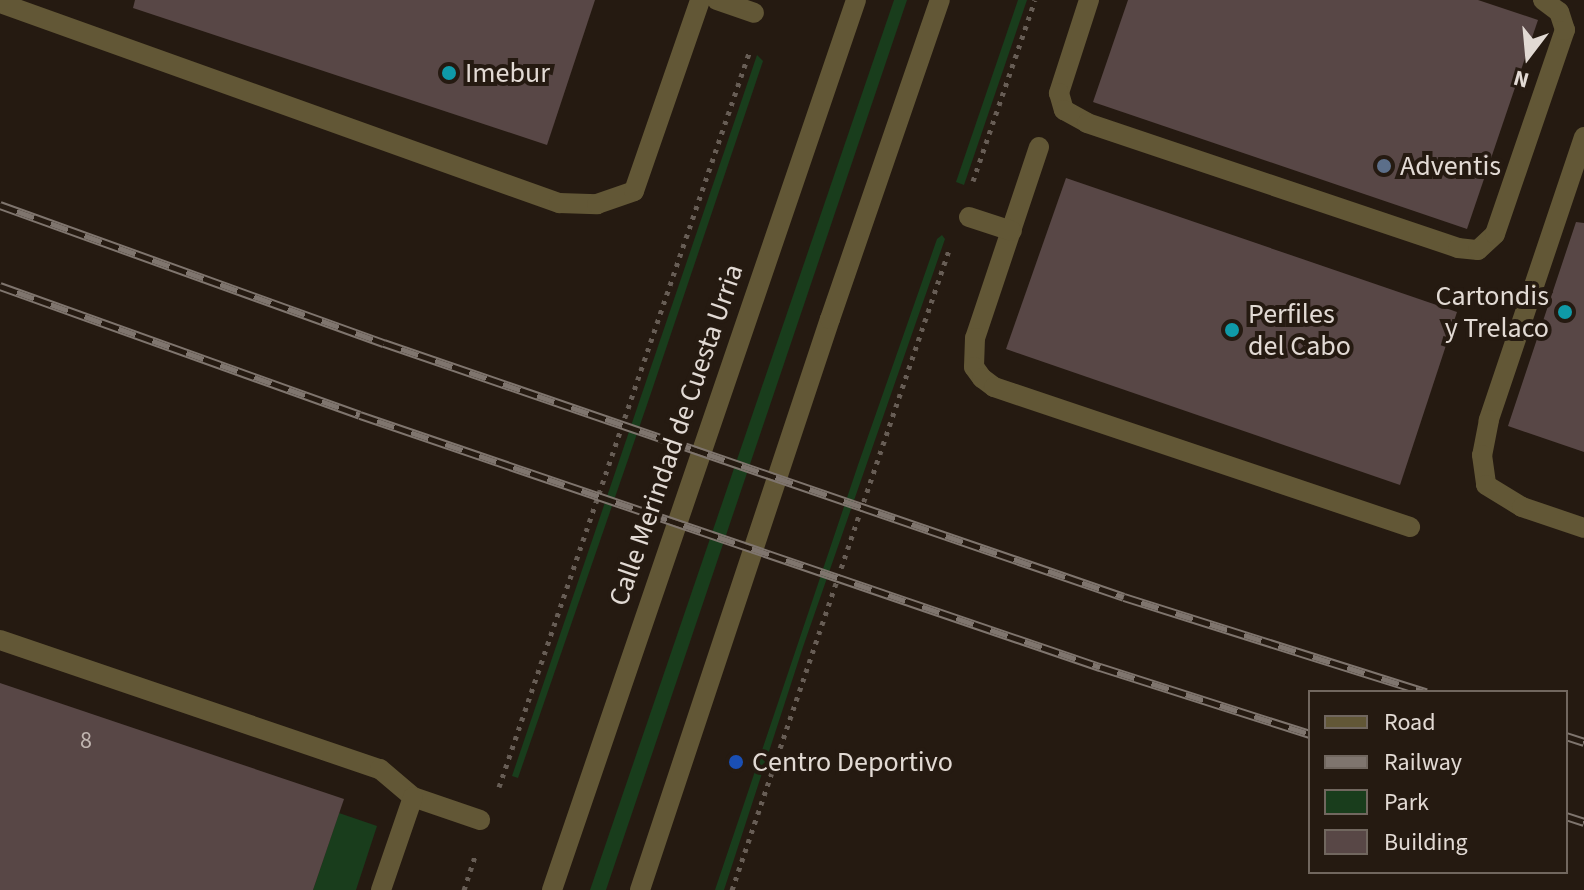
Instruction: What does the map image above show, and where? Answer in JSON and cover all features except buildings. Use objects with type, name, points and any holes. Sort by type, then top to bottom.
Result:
[{"type":"street","points":[[0,3],[559,203],[597,204],[634,191],[700,0]]},
{"type":"street","points":[[717,0],[754,13]]},
{"type":"street","name":"Calle Merindad de Cuesta Urria","points":[[552,890],[856,0]]},
{"type":"street","points":[[640,890],[940,0]]},
{"type":"street","points":[[1089,0],[1059,93],[1064,110],[1087,123],[1458,248],[1478,250],[1495,234],[1565,30],[1559,12],[1543,0]]},
{"type":"street","points":[[1584,137],[1489,420],[1482,455],[1486,485],[1522,507],[1584,528]]},
{"type":"street","points":[[1039,147],[975,338],[974,367],[982,378],[994,387],[1410,527]]},
{"type":"street","points":[[969,217],[1012,231]]},
{"type":"street","points":[[0,640],[380,769],[413,797],[480,820]]},
{"type":"street","points":[[381,890],[413,797]]},
{"type":"path","points":[[970,188],[1035,0]]},
{"type":"path","points":[[496,797],[753,41]]},
{"type":"path","points":[[732,890],[952,241]]},
{"type":"path","points":[[464,890],[477,850]]},
{"type":"green space","points":[[894,0],[907,0],[606,890],[590,890]]},
{"type":"green space","points":[[1018,0],[1027,0],[964,185],[956,182]]},
{"type":"green space","points":[[757,55],[763,61],[650,396],[518,778],[512,776]]},
{"type":"green space","points":[[942,235],[945,239],[803,647],[724,890],[715,890],[858,465],[937,239]]},
{"type":"green space","points":[[339,813],[377,826],[356,890],[313,890]]},
{"type":"railway","points":[[0,205],[384,343],[1124,597],[1420,690]]},
{"type":"railway","points":[[0,286],[360,415],[1100,667],[1308,733]]},
{"type":"railway","points":[[1568,737],[1584,742]]},
{"type":"railway","points":[[1568,817],[1584,822]]},
{"type":"place","name":"Imebur","points":[[449,73]]},
{"type":"place","name":"Adventis","points":[[1384,166]]},
{"type":"place","name":"Cartondis y Trelaco","points":[[1565,312]]},
{"type":"place","name":"Perfiles del Cabo","points":[[1232,330]]},
{"type":"place","name":"Centro Deportivo","points":[[736,762]]}]
